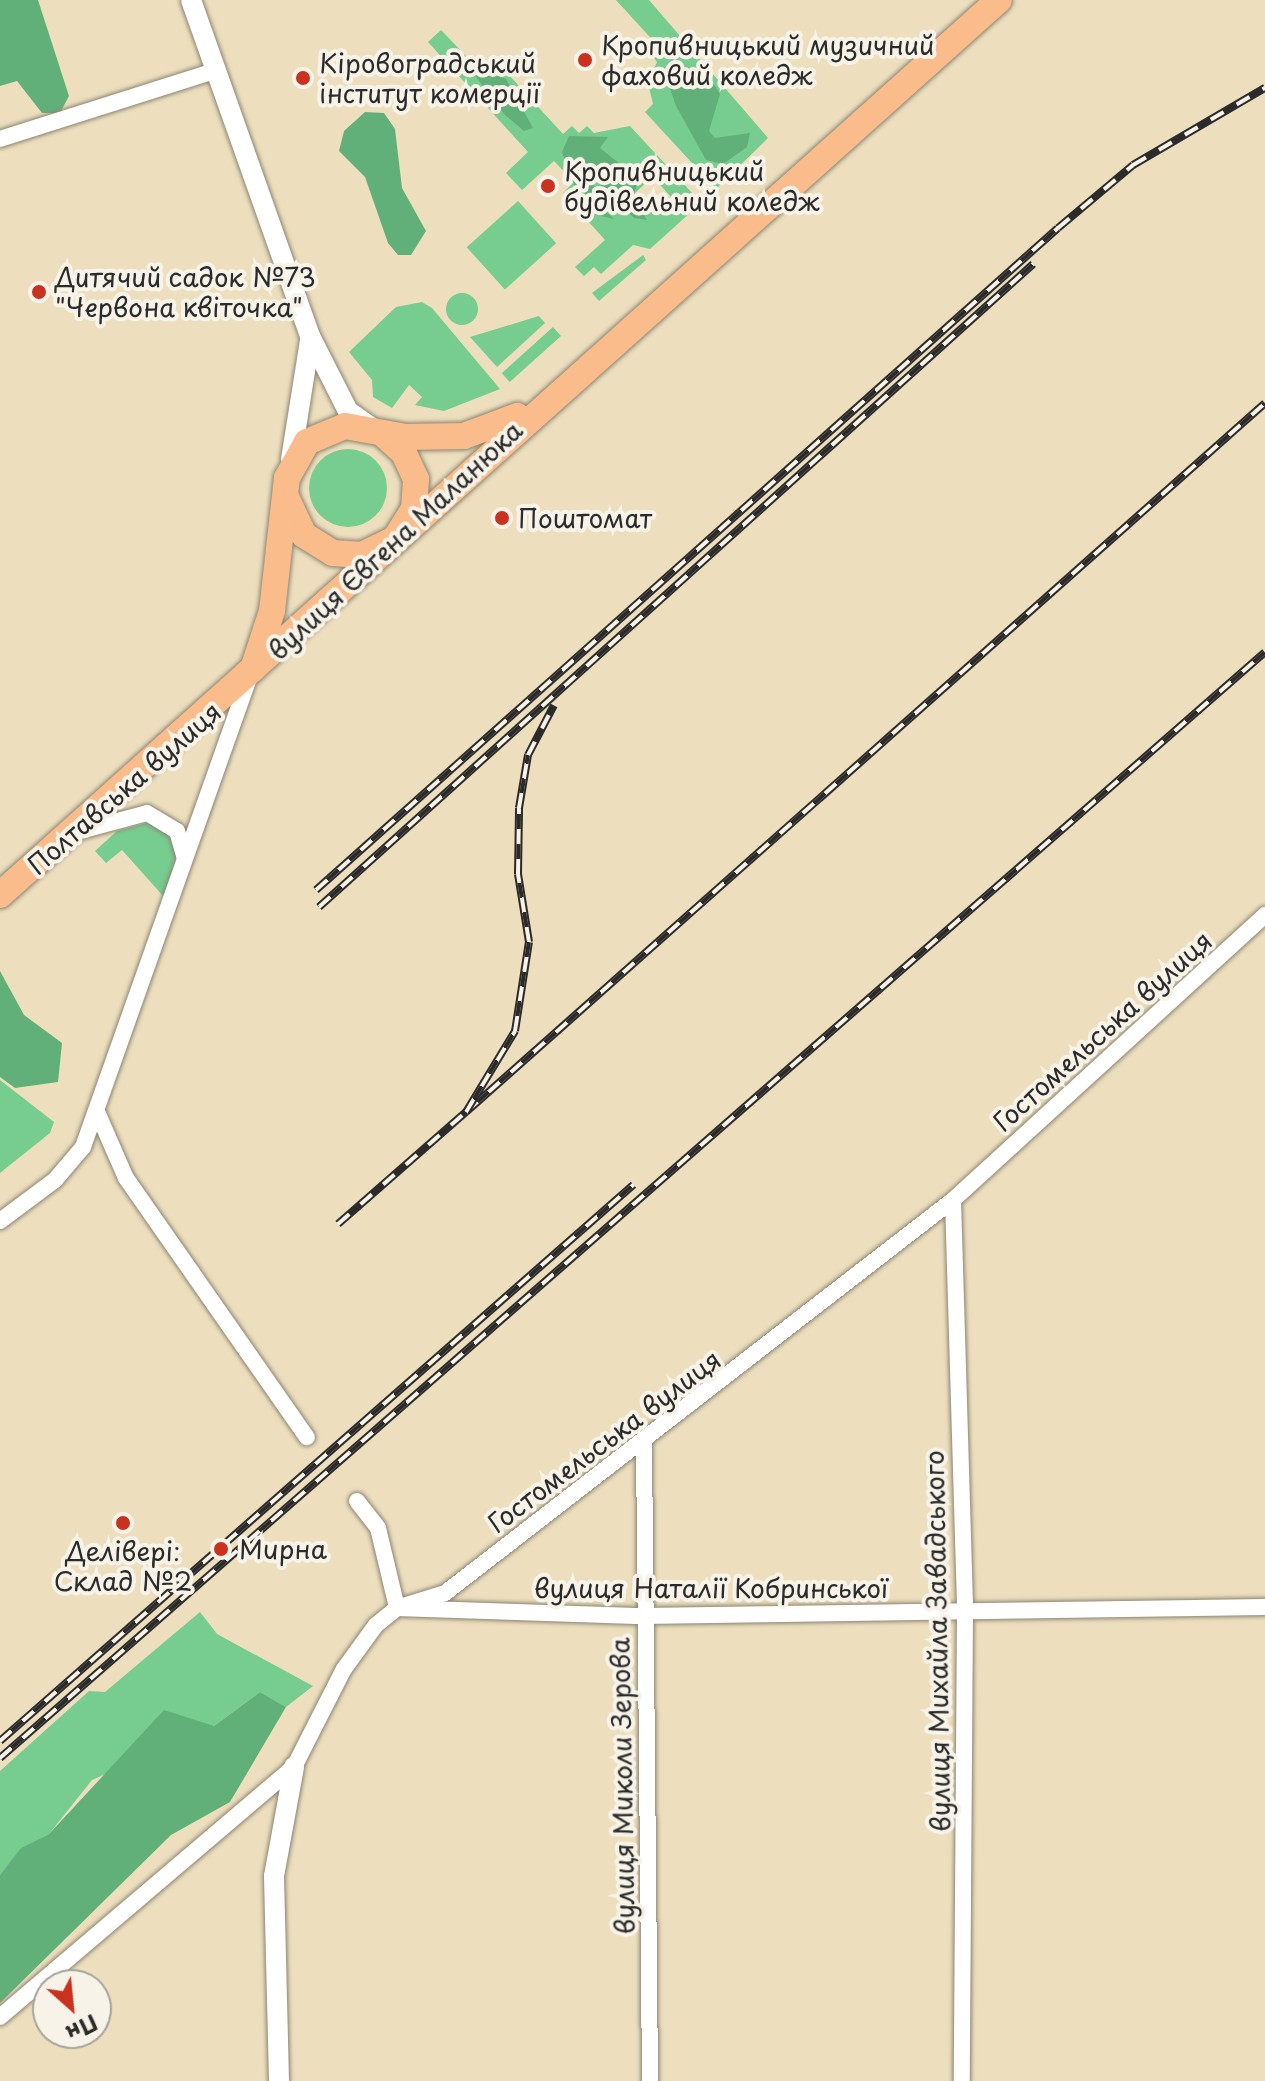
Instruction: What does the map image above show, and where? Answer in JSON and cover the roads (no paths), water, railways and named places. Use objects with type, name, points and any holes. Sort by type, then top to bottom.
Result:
[{"type":"main road","name":"вулиця Євгена Маланюка","points":[[248,680],[539,406],[999,0]]},
{"type":"main road","points":[[248,680],[272,611],[287,478],[295,458],[325,431],[375,429],[406,437],[464,436],[539,406]]},
{"type":"main road","points":[[287,478],[292,518],[319,547],[362,555],[395,539],[414,509],[416,479],[404,453],[375,429]]},
{"type":"main road","name":"Полтавська вулиця","points":[[0,895],[248,680]]},
{"type":"street","points":[[191,0],[310,336],[348,411],[375,429]]},
{"type":"street","points":[[0,139],[217,70]]},
{"type":"street","points":[[287,478],[310,336]]},
{"type":"street","name":"вулиця Євгена Маланюка","points":[[0,1221],[70,1166],[98,1114],[248,680]]},
{"type":"street","points":[[74,833],[147,813],[177,831],[184,858]]},
{"type":"street","name":"Гостомельська вулиця","points":[[397,1608],[445,1593],[644,1443],[953,1200],[1265,915]]},
{"type":"street","points":[[98,1114],[126,1178],[307,1437]]},
{"type":"street","name":"вулиця Михайла Завадського","points":[[953,1200],[965,1611],[962,2081]]},
{"type":"street","name":"вулиця Миколи Зерова","points":[[644,1443],[643,1616],[650,2081]]},
{"type":"street","points":[[279,2081],[274,1876],[294,1767],[344,1669],[397,1608],[378,1528],[357,1501]]},
{"type":"street","name":"вулиця Наталії Кобринської","points":[[397,1608],[643,1616],[1265,1607]]},
{"type":"street","points":[[0,2017],[294,1767]]},
{"type":"railway","points":[[316,890],[1058,228],[1133,165],[1265,88]]},
{"type":"railway","points":[[319,907],[1033,264]]},
{"type":"railway","points":[[466,1112],[1265,403]]},
{"type":"railway","points":[[0,1758],[1265,652]]},
{"type":"railway","points":[[338,1224],[466,1112],[515,1031],[529,942],[518,874],[519,808],[528,755],[554,705]]},
{"type":"railway","points":[[0,1741],[633,1185]]},
{"type":"place","name":"Кропивницький музичний фаховий коледж","points":[[585,60]]},
{"type":"place","name":"Кіровоградський інститут комерції","points":[[303,78]]},
{"type":"place","name":"Кропивницький будівельний коледж","points":[[548,186]]},
{"type":"place","name":"Дитячий садок №73 \"Червона квіточка\"","points":[[39,292]]},
{"type":"place","name":"Поштомат","points":[[502,518]]},
{"type":"place","name":"Делівері: Склад №2","points":[[123,1523]]},
{"type":"place","name":"Мирна","points":[[221,1549]]}]
